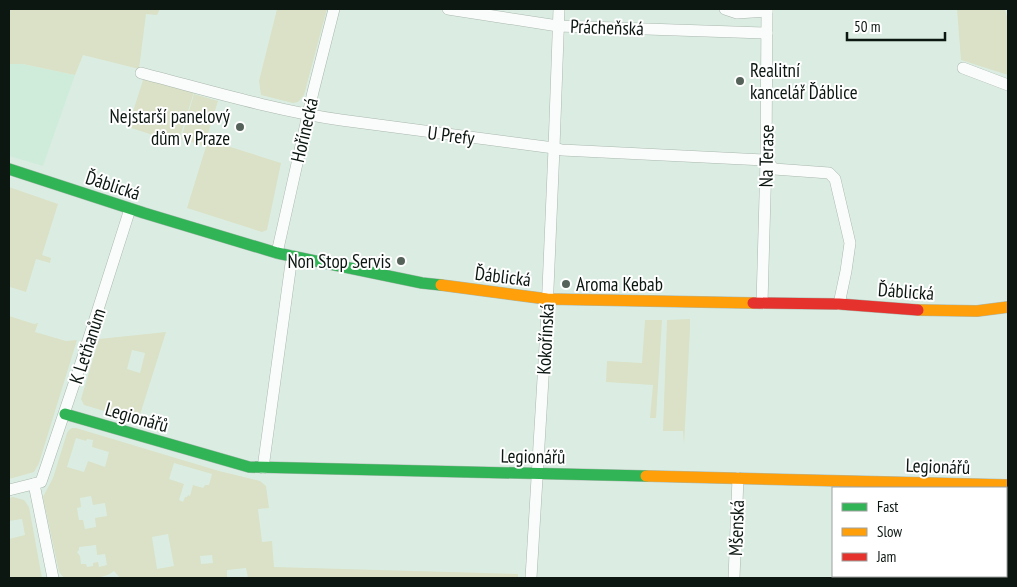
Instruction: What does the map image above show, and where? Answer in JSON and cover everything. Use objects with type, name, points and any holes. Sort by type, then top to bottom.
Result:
[{"type":"main road","name":"Ďáblická","points":[[9,169],[130,209],[277,252],[422,283],[547,299],[839,304],[926,311],[976,311],[1008,307]]},
{"type":"main road","name":"Legionářů","points":[[65,414],[249,467],[1008,486]]},
{"type":"street","name":"Hořínecká","points":[[277,252],[334,9]]},
{"type":"street","name":"Prácheňská","points":[[448,9],[558,26],[767,33]]},
{"type":"street","name":"Kokořínská","points":[[531,578],[547,312],[559,9]]},
{"type":"street","points":[[725,9],[737,13],[767,10]]},
{"type":"street","name":"Na Terase","points":[[762,303],[766,160],[767,10]]},
{"type":"street","points":[[963,68],[1008,85]]},
{"type":"street","name":"U Prefy","points":[[141,72],[308,115],[562,150],[766,160]]},
{"type":"street","points":[[766,160],[774,169],[829,173],[835,179],[850,243],[839,304]]},
{"type":"street","name":"K Letňanům","points":[[38,483],[65,414],[130,209]]},
{"type":"street","points":[[263,468],[292,256]]},
{"type":"street","name":"Mšenská","points":[[734,578],[738,478]]},
{"type":"street","points":[[9,490],[38,483],[53,578]]},
{"type":"shaded area","points":[[9,9],[160,9],[157,15],[146,14],[139,69],[83,55],[75,75],[23,64],[9,64]]},
{"type":"shaded area","points":[[277,9],[327,9],[304,95],[298,102],[293,103],[261,95],[259,81]]},
{"type":"shaded area","points":[[957,9],[1005,9],[1008,21],[1008,75],[961,60]]},
{"type":"shaded area","points":[[9,64],[22,64],[75,75],[43,166],[9,156]]},
{"type":"shaded area","points":[[144,77],[194,92],[178,143],[128,127]]},
{"type":"shaded area","points":[[194,94],[218,101],[204,146],[181,139]]},
{"type":"shaded area","points":[[208,140],[281,163],[267,230],[262,232],[187,208]]},
{"type":"shaded area","points":[[9,187],[58,204],[42,255],[51,258],[50,263],[36,259],[26,292],[10,287],[9,290]]},
{"type":"shaded area","points":[[9,316],[34,324],[38,323],[35,332],[66,341],[77,340],[39,463],[34,472],[9,479]]},
{"type":"shaded area","points":[[690,319],[684,445],[683,431],[663,431],[667,320]]},
{"type":"shaded area","points":[[645,320],[662,320],[656,418],[650,418],[653,385],[606,382],[607,361],[642,363]]},
{"type":"shaded area","points":[[166,332],[138,421],[84,405],[81,399],[99,339]],"holes":[[[132,350],[145,353],[140,373],[127,369]]]},
{"type":"shaded area","points":[[76,428],[219,471],[260,481],[266,486],[269,508],[258,509],[262,542],[272,541],[274,567],[518,574],[518,578],[248,578],[246,568],[227,570],[227,578],[120,578],[114,571],[97,578],[64,578],[59,572],[43,497],[53,478],[69,430]],"holes":[[[76,438],[86,441],[87,439],[93,440],[92,447],[109,452],[105,467],[88,461],[84,472],[67,467]],[[174,463],[212,474],[209,485],[205,485],[203,488],[193,485],[190,496],[185,497],[183,502],[179,500],[184,484],[169,479]],[[91,496],[93,505],[105,503],[107,516],[95,518],[96,527],[85,529],[83,520],[79,520],[77,508],[81,507],[80,498]],[[168,534],[174,566],[157,569],[152,537]],[[96,545],[97,555],[105,554],[107,565],[99,567],[98,562],[93,563],[93,566],[87,567],[86,564],[81,564],[80,556],[77,552],[79,547]],[[212,555],[213,563],[201,564],[200,556]]]},
{"type":"shaded area","points":[[13,497],[24,500],[29,507],[42,578],[9,578],[9,539],[25,535],[22,519],[9,521],[9,498]]},
{"type":"traffic: fast","points":[[9,169],[144,213],[277,253],[422,283],[441,285]]},
{"type":"traffic: fast","points":[[65,414],[249,467],[646,476]]},
{"type":"traffic: slow","points":[[441,285],[547,299],[753,303]]},
{"type":"traffic: slow","points":[[918,310],[977,311],[1008,307]]},
{"type":"traffic: slow","points":[[646,476],[1008,485]]},
{"type":"traffic: jam","points":[[753,303],[839,304],[918,310]]},
{"type":"place","name":"Realitní kancelář Ďáblice","points":[[740,81]]},
{"type":"place","name":"Nejstarší panelový dům v Praze","points":[[240,127]]},
{"type":"place","name":"Non Stop Servis","points":[[401,261]]},
{"type":"place","name":"Aroma Kebab","points":[[566,284]]}]
